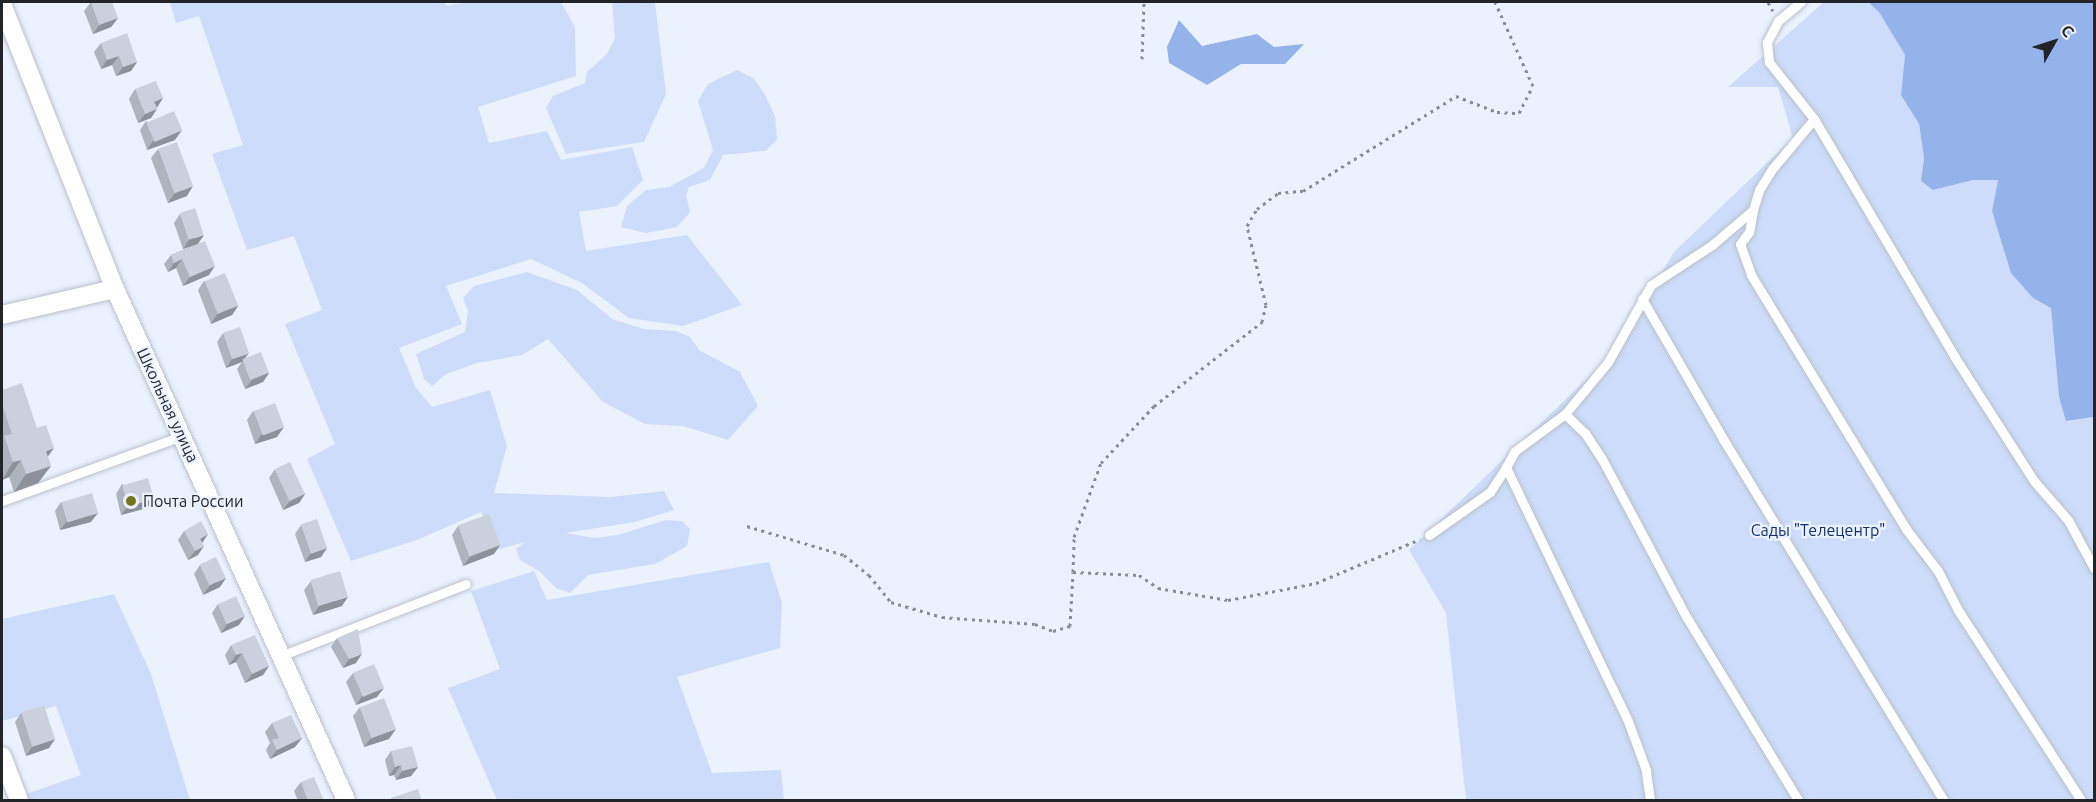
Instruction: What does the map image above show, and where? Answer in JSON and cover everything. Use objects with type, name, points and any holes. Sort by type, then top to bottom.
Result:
[{"type":"street","name":"Школьная улица","points":[[2,4],[115,289],[283,655],[346,801]]},
{"type":"street","points":[[2,315],[115,289]]},
{"type":"street","points":[[2,756],[19,801]]},
{"type":"lane","points":[[1801,2],[1778,21],[1767,42],[1768,62],[1814,119],[1954,356],[2034,481],[2068,520],[2094,568]]},
{"type":"lane","points":[[1814,119],[1773,168],[1759,190],[1749,232],[1740,244],[1751,275],[1906,529],[1938,571],[1958,610],[2081,801]]},
{"type":"lane","points":[[1429,535],[1490,492],[1515,451],[1565,414],[1608,362],[1651,285],[1712,245],[1753,210]]},
{"type":"lane","points":[[1642,299],[1723,439],[1943,801]]},
{"type":"lane","points":[[1565,414],[1586,433],[1602,459],[1687,618],[1798,801]]},
{"type":"lane","points":[[2,501],[182,436]]},
{"type":"lane","points":[[1506,467],[1628,721],[1646,771],[1650,801]]},
{"type":"lane","points":[[283,655],[466,584]]},
{"type":"path","points":[[1142,59],[1143,2]]},
{"type":"path","points":[[747,526],[844,555],[869,575],[891,602],[942,617],[1035,624],[1053,631],[1070,626],[1074,537],[1101,463],[1154,406],[1262,322],[1266,305],[1247,226],[1257,209],[1278,193],[1303,191],[1456,96],[1497,112],[1519,113],[1533,86],[1495,2]]},
{"type":"path","points":[[1073,572],[1139,575],[1158,588],[1228,600],[1316,583],[1429,535]]},
{"type":"green space","points":[[170,2],[444,2],[447,6],[466,2],[561,2],[575,27],[576,76],[478,107],[489,143],[547,131],[561,160],[632,147],[643,180],[617,206],[579,212],[586,251],[687,235],[742,305],[683,326],[629,318],[582,283],[531,259],[446,286],[462,324],[399,348],[416,388],[432,407],[490,390],[507,446],[494,493],[611,497],[664,491],[674,510],[635,522],[565,533],[595,538],[618,535],[666,520],[682,521],[690,529],[687,546],[655,564],[588,575],[570,593],[556,588],[539,571],[520,560],[516,549],[525,542],[497,550],[481,512],[417,540],[351,561],[307,459],[335,444],[285,324],[322,310],[294,236],[247,250],[212,154],[243,145],[199,16],[176,23]]},
{"type":"green space","points":[[612,2],[655,2],[666,94],[644,142],[566,154],[546,108],[553,96],[585,83],[587,72],[607,54],[615,38]]},
{"type":"green space","name":"Сады \"Телецентр\"","points":[[1824,2],[1868,2],[1879,12],[1905,55],[1901,95],[1919,124],[1924,158],[1921,181],[1933,190],[1973,180],[1998,180],[1992,211],[2001,237],[2033,298],[2051,307],[2059,397],[2067,421],[2094,417],[2094,800],[1466,800],[1446,613],[1409,550],[1615,352],[1674,252],[1793,138],[1778,87],[1728,87]]},
{"type":"green space","points":[[737,70],[753,78],[764,93],[775,116],[777,140],[765,151],[723,155],[710,180],[689,187],[686,195],[690,212],[677,227],[646,233],[621,227],[627,206],[646,190],[669,187],[704,168],[713,150],[698,101],[708,84]]},
{"type":"green space","points":[[527,272],[577,290],[612,319],[644,329],[676,331],[690,337],[699,350],[740,372],[758,406],[728,440],[683,426],[645,424],[603,402],[548,339],[522,355],[477,363],[446,374],[432,386],[424,379],[416,354],[465,332],[468,311],[463,298],[474,286]]},
{"type":"green space","points":[[769,562],[782,603],[780,648],[677,677],[712,773],[781,770],[784,800],[497,800],[448,688],[500,669],[471,591],[534,571],[547,600]]},
{"type":"green space","points":[[114,594],[151,674],[190,800],[26,800],[23,795],[81,775],[56,706],[2,721],[2,619]]},
{"type":"water","points":[[1868,2],[2094,2],[2094,417],[2066,421],[2059,397],[2051,308],[2033,298],[2011,273],[1992,211],[1998,180],[1973,180],[1933,190],[1921,181],[1924,158],[1919,124],[1901,95],[1905,55],[1879,12]]},
{"type":"water","points":[[1179,20],[1202,46],[1257,34],[1274,47],[1304,44],[1285,64],[1241,64],[1207,85],[1169,63],[1167,47]]},
{"type":"building","points":[[91,2],[112,2],[118,18],[99,25]]},
{"type":"building","points":[[127,33],[137,62],[123,67],[119,56],[107,60],[101,43]]},
{"type":"building","points":[[156,81],[163,98],[154,102],[157,109],[145,114],[135,89]]},
{"type":"building","points":[[174,111],[182,130],[155,142],[146,123]]},
{"type":"building","points":[[177,142],[193,186],[174,193],[158,149]]},
{"type":"building","points":[[195,208],[204,235],[188,240],[180,213]]},
{"type":"building","points":[[205,241],[215,266],[190,277],[182,259],[174,263],[171,255]]},
{"type":"building","points":[[225,273],[238,305],[218,314],[205,281]]},
{"type":"building","points":[[240,327],[249,353],[232,359],[223,333]]},
{"type":"building","points":[[261,352],[269,373],[250,380],[242,359]]},
{"type":"building","points":[[22,383],[37,428],[46,425],[54,448],[46,451],[51,466],[26,474],[21,460],[13,462],[4,436],[12,434],[2,404],[2,390]]},
{"type":"building","points":[[275,403],[284,427],[263,436],[254,411]]},
{"type":"building","points":[[290,462],[305,494],[289,501],[275,469]]},
{"type":"building","points":[[148,478],[154,499],[128,507],[122,485]]},
{"type":"building","points":[[92,493],[98,513],[68,522],[61,502]]},
{"type":"building","points":[[489,514],[500,545],[469,556],[458,525]]},
{"type":"building","points":[[317,519],[327,548],[311,554],[301,525]]},
{"type":"building","points":[[201,521],[208,534],[200,539],[204,546],[195,551],[184,531]]},
{"type":"building","points":[[216,557],[226,578],[209,585],[200,565]]},
{"type":"building","points":[[340,571],[348,597],[318,606],[310,580]]},
{"type":"building","points":[[236,596],[245,616],[227,624],[218,604]]},
{"type":"building","points":[[358,629],[362,654],[349,659],[337,638]]},
{"type":"building","points":[[255,635],[269,666],[252,674],[242,653],[236,655],[231,645]]},
{"type":"building","points":[[374,664],[384,688],[363,697],[353,673]]},
{"type":"building","points":[[384,698],[396,729],[372,738],[360,707]]},
{"type":"building","points":[[44,705],[55,739],[32,747],[21,712]]},
{"type":"building","points":[[291,715],[302,738],[277,750],[272,740],[279,738],[272,723]]},
{"type":"building","points":[[412,746],[418,767],[402,771],[401,765],[395,767],[391,751]]},
{"type":"building","points":[[314,777],[324,801],[308,801],[301,782]]},
{"type":"building","points":[[418,789],[422,801],[392,801],[391,798]]},
{"type":"place","name":"Почта России","points":[[131,501]]}]
